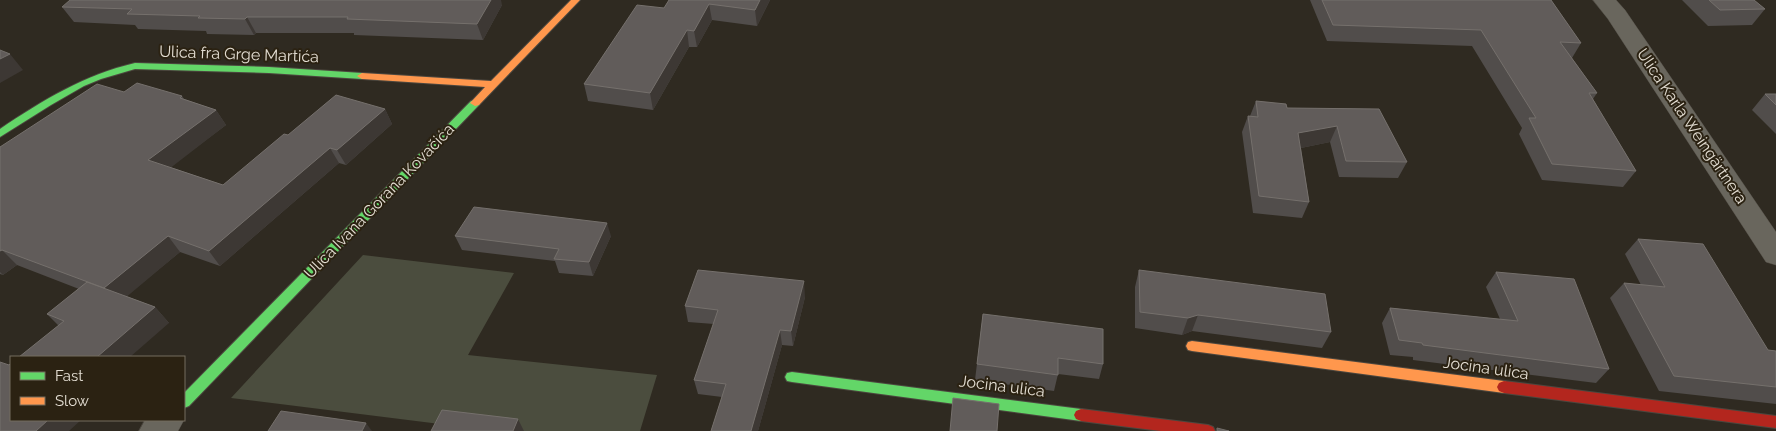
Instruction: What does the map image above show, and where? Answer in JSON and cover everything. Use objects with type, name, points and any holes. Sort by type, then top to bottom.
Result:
[{"type":"street","name":"Ulica Ivana Gorana Kovačića","points":[[185,401],[576,0]]},
{"type":"street","name":"Ulica Karla Weingärtnera","points":[[1604,0],[1623,23],[1776,254]]},
{"type":"street","name":"Ulica fra Grge Martića","points":[[0,134],[87,81],[119,68],[135,66],[269,70],[494,84]]},
{"type":"street","name":"Jocina ulica","points":[[1192,346],[1359,366],[1593,400],[1776,422]]},
{"type":"street","name":"Jocina ulica","points":[[792,377],[884,387],[1208,431]]},
{"type":"street","points":[[156,431],[166,421]]},
{"type":"green space","points":[[363,255],[514,273],[468,355],[657,375],[640,431],[496,431],[231,398]]},
{"type":"building","points":[[70,0],[491,0],[477,24],[347,19],[348,17],[198,18],[200,16],[127,14],[132,9],[62,7]]},
{"type":"building","points":[[669,0],[760,0],[755,10],[709,4],[694,31],[687,30],[650,93],[584,84],[637,5],[664,8]]},
{"type":"building","points":[[1322,0],[1551,0],[1581,43],[1560,42],[1597,93],[1589,93],[1636,171],[1552,164],[1529,118],[1536,118],[1481,30],[1333,25]]},
{"type":"building","points":[[1709,0],[1754,0],[1765,9],[1720,10]]},
{"type":"building","points":[[0,50],[10,54],[0,59]]},
{"type":"building","points":[[137,83],[182,96],[180,98],[216,110],[148,160],[223,185],[284,134],[288,135],[336,95],[385,109],[337,150],[330,148],[209,251],[168,236],[104,288],[2,250],[0,251],[0,147],[97,84],[124,92]]},
{"type":"building","points":[[1765,94],[1776,94],[1776,105]]},
{"type":"building","points":[[1256,101],[1286,104],[1287,108],[1379,109],[1407,162],[1346,161],[1337,126],[1298,133],[1309,202],[1259,196],[1248,116],[1258,117]]},
{"type":"building","points":[[474,207],[607,223],[589,262],[554,259],[559,249],[455,236]]},
{"type":"building","points":[[1638,239],[1703,244],[1768,350],[1776,351],[1776,387],[1674,376],[1624,283],[1665,287]]},
{"type":"building","points":[[698,270],[804,281],[791,331],[780,330],[751,431],[711,431],[726,384],[694,380],[718,310],[685,306]]},
{"type":"building","points":[[1139,270],[1325,294],[1331,332],[1198,315],[1188,318],[1140,312]]},
{"type":"building","points":[[1496,272],[1574,279],[1609,369],[1423,345],[1422,343],[1399,340],[1390,308],[1518,321]]},
{"type":"building","points":[[87,282],[155,307],[98,356],[20,356],[64,321],[47,314]]},
{"type":"building","points":[[983,314],[1103,329],[1103,364],[1058,358],[1058,375],[977,364]]},
{"type":"building","points":[[0,362],[10,364],[10,421],[47,421],[36,431],[0,431]]},
{"type":"building","points":[[953,398],[999,404],[997,431],[950,431]]},
{"type":"building","points":[[442,410],[518,419],[513,431],[431,431]]},
{"type":"building","points":[[281,411],[366,423],[362,431],[268,431]]},
{"type":"building","points":[[1217,428],[1229,431],[1217,431]]},
{"type":"traffic: fast","points":[[0,134],[48,102],[81,84],[135,66],[269,70],[362,76]]},
{"type":"traffic: fast","points":[[185,401],[475,103]]},
{"type":"traffic: fast","points":[[792,377],[1081,415]]},
{"type":"traffic: slow","points":[[475,103],[576,0]]},
{"type":"traffic: slow","points":[[362,76],[493,84]]},
{"type":"traffic: slow","points":[[1192,346],[1504,387]]},
{"type":"traffic: jam","points":[[1504,387],[1776,422]]},
{"type":"traffic: jam","points":[[1081,415],[1208,431]]}]
